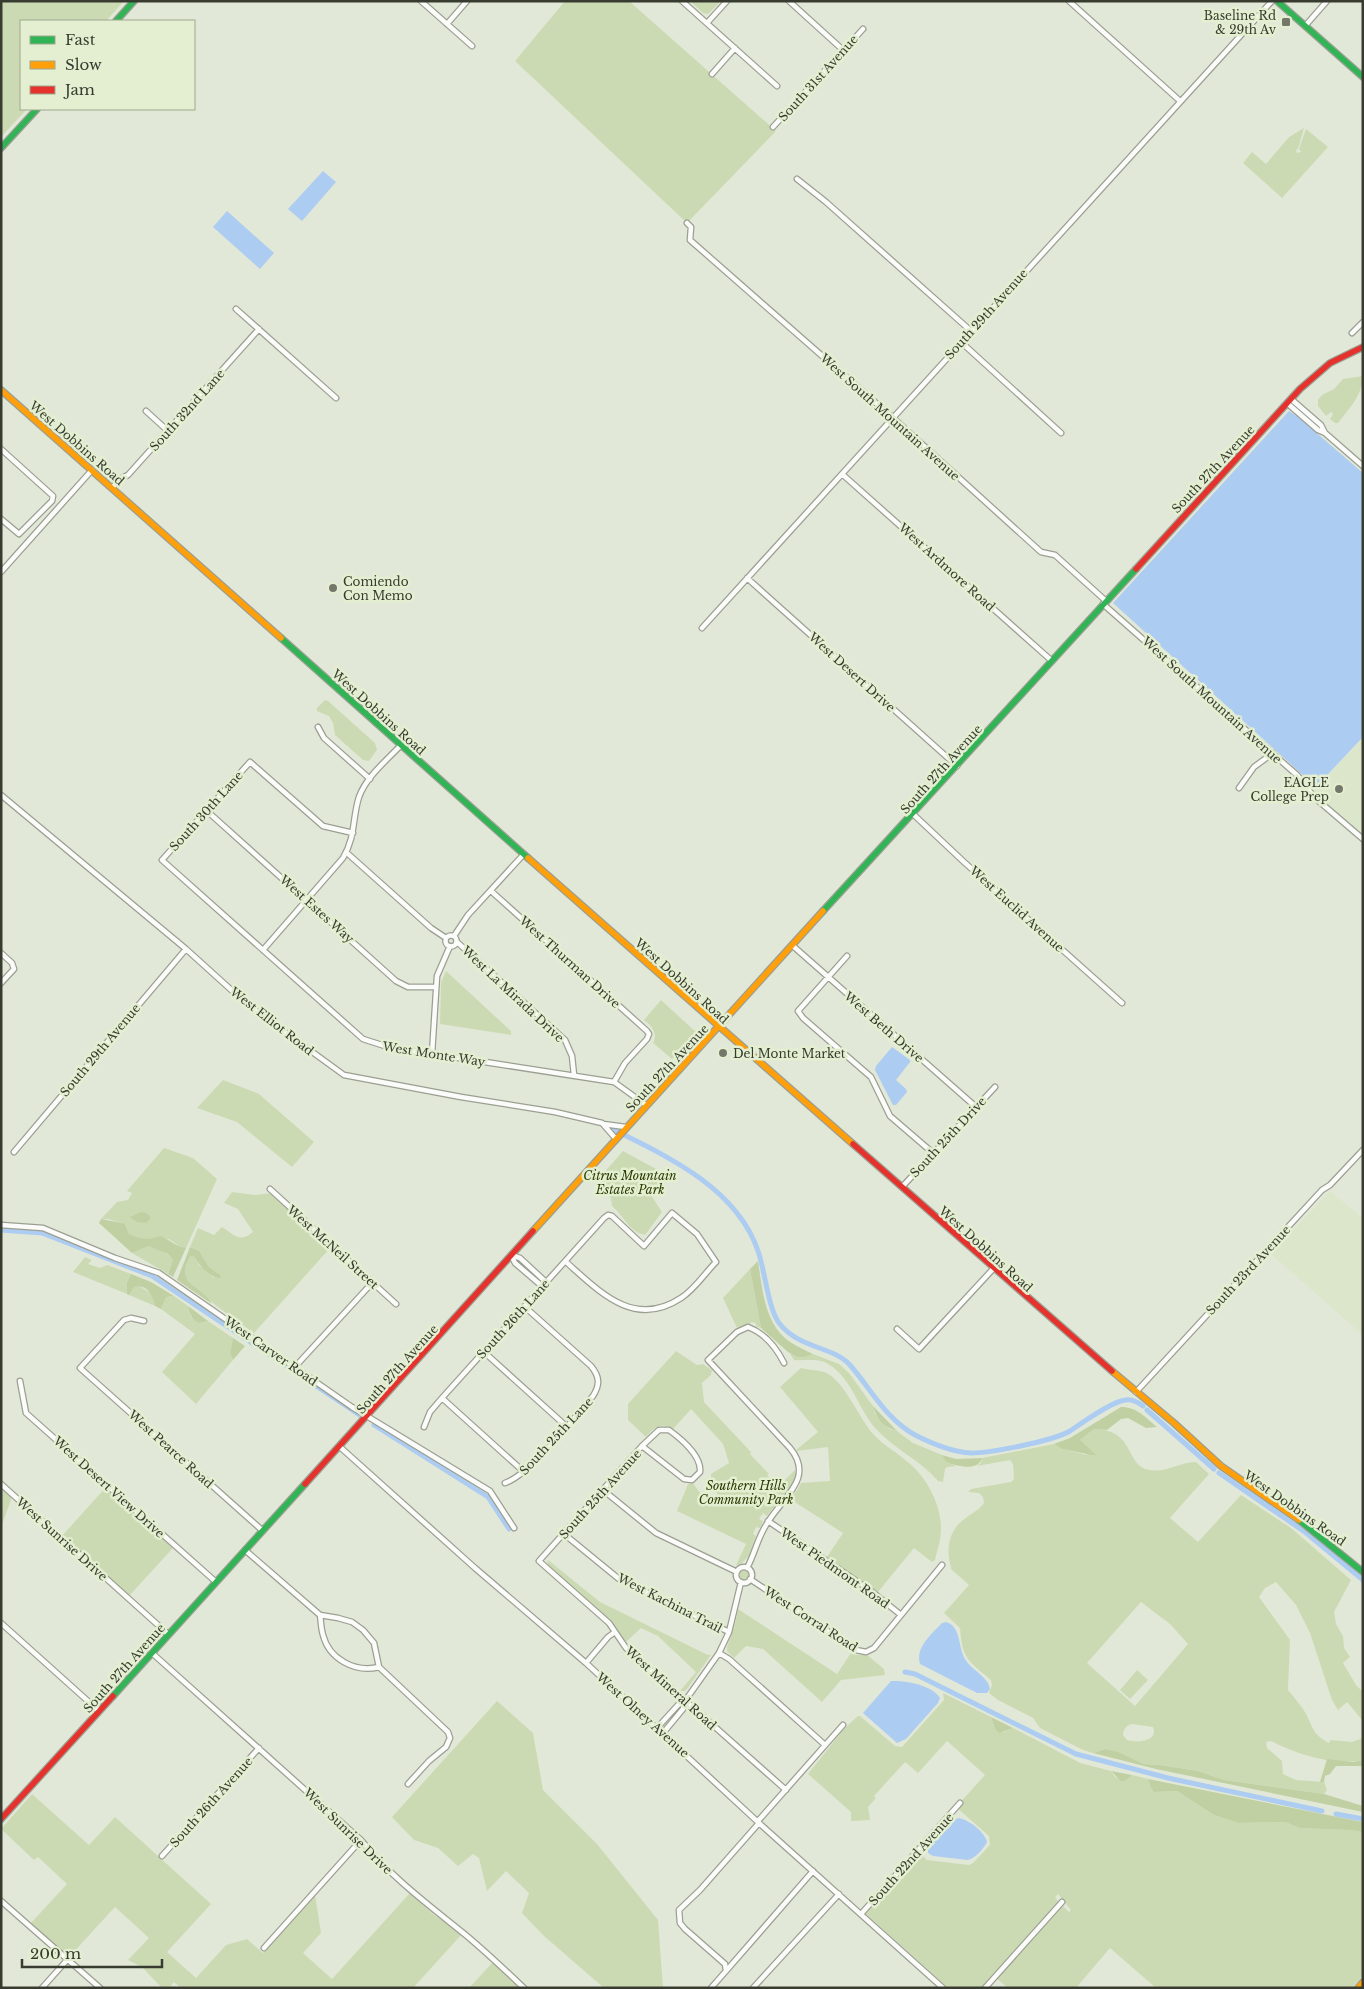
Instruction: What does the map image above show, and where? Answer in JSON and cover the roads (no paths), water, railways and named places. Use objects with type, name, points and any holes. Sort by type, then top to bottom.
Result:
[{"type":"main road","points":[[117,20],[134,1]]},
{"type":"main road","points":[[1277,1],[1363,77]]},
{"type":"main road","points":[[1,148],[36,110]]},
{"type":"main road","name":"South 27th Avenue","points":[[1,1819],[340,1446],[646,1105],[1289,401],[1330,363],[1363,347]]},
{"type":"main road","name":"West Dobbins Road","points":[[1,390],[993,1269],[1174,1423],[1221,1466],[1314,1531],[1363,1572]]},
{"type":"street","points":[[421,1],[472,46]]},
{"type":"street","points":[[447,24],[467,1]]},
{"type":"street","points":[[682,1],[777,86]]},
{"type":"street","points":[[707,23],[727,1]]},
{"type":"street","points":[[789,1],[843,50]]},
{"type":"street","points":[[1069,1],[1180,101]]},
{"type":"street","name":"South 29th Avenue","points":[[702,628],[1272,1]]},
{"type":"street","points":[[1304,26],[1327,1]]},
{"type":"street","name":"South 31st Avenue","points":[[773,127],[863,29]]},
{"type":"street","points":[[712,74],[735,48]]},
{"type":"street","points":[[797,179],[826,202],[971,331]]},
{"type":"street","name":"West South Mountain Avenue","points":[[687,223],[691,227],[690,240],[1041,552],[1055,555],[1104,602],[1297,775],[1314,797],[1363,839]]},
{"type":"street","points":[[236,309],[336,398]]},
{"type":"street","points":[[1352,333],[1363,322]]},
{"type":"street","name":"South 32nd Lane","points":[[112,488],[120,479],[128,475],[259,329]]},
{"type":"street","points":[[961,342],[1061,433]]},
{"type":"street","points":[[1289,401],[1318,430],[1325,433],[1363,466]]},
{"type":"street","points":[[146,411],[168,431]]},
{"type":"street","points":[[1,449],[53,496],[52,501],[19,534],[1,519]]},
{"type":"street","points":[[1,572],[92,470]]},
{"type":"street","name":"West Ardmore Road","points":[[842,474],[1052,661]]},
{"type":"street","name":"West Desert Drive","points":[[747,578],[957,766]]},
{"type":"street","points":[[318,727],[324,738],[370,779]]},
{"type":"street","points":[[263,950],[337,867],[346,853],[354,833],[358,800],[370,779],[401,745]]},
{"type":"street","points":[[1239,788],[1254,767],[1272,753]]},
{"type":"street","name":"South 30th Lane","points":[[162,860],[250,762],[323,826],[354,833]]},
{"type":"street","name":"West Elliot Road","points":[[1,795],[186,949],[267,1020],[344,1075],[555,1112],[625,1129]]},
{"type":"street","name":"West Estes Way","points":[[207,810],[396,982],[408,987],[436,987]]},
{"type":"street","name":"West Euclid Avenue","points":[[913,814],[1122,1003]]},
{"type":"street","points":[[346,853],[431,928],[446,938],[446,942],[450,946]]},
{"type":"street","points":[[446,938],[454,936],[468,916],[524,854]]},
{"type":"street","name":"West Monte Way","points":[[162,860],[362,1039],[376,1045],[614,1082],[646,1105]]},
{"type":"street","name":"West Thurman Drive","points":[[490,891],[649,1034],[625,1063],[614,1082]]},
{"type":"street","points":[[432,1054],[438,970],[450,946],[457,942],[454,936]]},
{"type":"street","name":"West La Mirada Drive","points":[[457,942],[565,1040],[572,1056],[574,1075]]},
{"type":"street","name":"West Beth Drive","points":[[793,946],[976,1107]]},
{"type":"street","name":"South 29th Avenue","points":[[14,1152],[186,949]]},
{"type":"street","points":[[1,953],[12,963],[14,969],[1,983]]},
{"type":"street","points":[[847,956],[798,1011],[803,1018],[871,1078],[890,1116],[933,1152]]},
{"type":"street","name":"South 25th Drive","points":[[902,1187],[994,1087]]},
{"type":"street","points":[[602,1123],[618,1137]]},
{"type":"street","name":"South 23rd Avenue","points":[[1136,1392],[1322,1190],[1330,1185],[1363,1150]]},
{"type":"street","name":"West McNeil Street","points":[[270,1189],[396,1304]]},
{"type":"street","name":"South 26th Lane","points":[[424,1427],[430,1412],[442,1398],[608,1215],[612,1216],[644,1246],[672,1213],[697,1234],[716,1262],[683,1297],[666,1306],[650,1310],[630,1308],[615,1303],[566,1262]]},
{"type":"street","name":"West Carver Road","points":[[1,1225],[43,1228],[115,1258],[159,1273],[294,1368],[367,1416],[490,1490],[514,1528]]},
{"type":"street","points":[[511,1255],[520,1258],[547,1283]]},
{"type":"street","points":[[511,1255],[515,1263],[543,1287]]},
{"type":"street","points":[[897,1329],[920,1349],[993,1269]]},
{"type":"street","points":[[294,1368],[372,1282]]},
{"type":"street","name":"South 25th Lane","points":[[505,1483],[524,1472],[597,1390],[598,1381],[596,1373],[591,1366],[525,1307]]},
{"type":"street","name":"West Pearce Road","points":[[144,1321],[131,1318],[124,1320],[80,1368],[263,1531]]},
{"type":"street","points":[[747,1568],[768,1521],[794,1489],[799,1478],[800,1469],[796,1456],[708,1360],[738,1332],[748,1327],[759,1331],[780,1355],[784,1363]]},
{"type":"street","points":[[484,1352],[566,1426]]},
{"type":"street","name":"West Desert View Drive","points":[[20,1381],[26,1413],[216,1582]]},
{"type":"street","points":[[442,1398],[524,1472]]},
{"type":"street","name":"South 25th Avenue","points":[[539,1561],[642,1446],[656,1432],[663,1429],[671,1432],[698,1459],[701,1469],[692,1480],[684,1479],[642,1446]]},
{"type":"street","name":"West Olney Avenue","points":[[340,1446],[475,1568],[509,1595],[586,1663],[943,1988]]},
{"type":"street","name":"West Sunrise Drive","points":[[1,1484],[168,1634]]},
{"type":"street","points":[[603,1490],[656,1533],[737,1572]]},
{"type":"street","name":"West Piedmont Road","points":[[768,1521],[871,1590],[901,1615]]},
{"type":"street","name":"West Kachina Trail","points":[[564,1534],[619,1579],[729,1632]]},
{"type":"street","points":[[245,1550],[320,1615],[352,1622],[363,1630],[374,1643],[379,1667],[448,1732],[450,1738],[446,1747],[428,1761],[408,1784]]},
{"type":"street","name":"West Mineral Road","points":[[539,1561],[609,1623],[626,1648],[786,1790]]},
{"type":"street","points":[[901,1615],[942,1565]]},
{"type":"street","points":[[741,1568],[747,1568],[751,1574],[750,1579],[747,1582],[741,1582],[736,1577],[737,1572],[741,1568]]},
{"type":"street","name":"West Corral Road","points":[[750,1579],[856,1650],[866,1652],[874,1648],[901,1615]]},
{"type":"street","points":[[662,1733],[683,1709],[685,1701],[720,1653],[729,1632],[741,1582]]},
{"type":"street","points":[[320,1615],[323,1635],[331,1652],[346,1664],[356,1668],[379,1667]]},
{"type":"street","points":[[1,1623],[99,1711]]},
{"type":"street","points":[[586,1663],[608,1637],[615,1632]]},
{"type":"street","name":"West Sunrise Drive","points":[[152,1653],[260,1748],[360,1840],[376,1859],[524,1988]]},
{"type":"street","name":"West Kachina Trail","points":[[720,1653],[825,1745]]},
{"type":"street","points":[[657,1728],[678,1705],[685,1701]]},
{"type":"street","points":[[672,1712],[677,1717]]},
{"type":"street","points":[[726,1971],[725,1964],[680,1923],[680,1910],[700,1890],[843,1725]]},
{"type":"street","name":"South 26th Avenue","points":[[162,1856],[260,1748]]},
{"type":"street","name":"South 22nd Avenue","points":[[861,1914],[960,1803]]},
{"type":"street","points":[[264,1948],[360,1840]]},
{"type":"street","points":[[711,1988],[813,1871]]},
{"type":"street","points":[[753,1988],[839,1894]]},
{"type":"street","points":[[1,1901],[100,1988]]},
{"type":"street","points":[[985,1988],[1062,1902]]},
{"type":"street","points":[[42,1988],[68,1959]]},
{"type":"water","points":[[323,171],[336,182],[302,221],[288,209]]},
{"type":"water","points":[[227,211],[274,253],[260,269],[213,227]]},
{"type":"water","points":[[1289,411],[1363,473],[1363,737],[1316,787],[1113,603]]},
{"type":"water","points":[[892,1047],[910,1060],[896,1080],[907,1092],[896,1105],[893,1105],[875,1070],[876,1066]]},
{"type":"water","points":[[942,1623],[951,1624],[957,1632],[965,1659],[989,1684],[990,1689],[987,1693],[977,1693],[920,1664],[919,1658],[922,1646]]},
{"type":"water","points":[[891,1681],[903,1681],[925,1687],[936,1693],[940,1698],[938,1703],[906,1739],[897,1743],[863,1713]]},
{"type":"water","points":[[959,1818],[972,1824],[986,1838],[987,1842],[981,1850],[968,1860],[933,1856],[928,1853],[928,1848],[953,1820]]},
{"type":"waterway","points":[[614,1130],[678,1164],[699,1177],[718,1193],[748,1229],[758,1251],[769,1299],[779,1323],[796,1338],[843,1359],[850,1365],[888,1413],[906,1430],[917,1436],[936,1445],[957,1451],[971,1453],[993,1451],[1022,1446],[1062,1435],[1121,1401],[1131,1400],[1143,1406]]},
{"type":"waterway","points":[[1,1230],[42,1233],[152,1276],[361,1416]]},
{"type":"waterway","points":[[1147,1410],[1214,1469]]},
{"type":"waterway","points":[[374,1425],[488,1497],[509,1529]]},
{"type":"waterway","points":[[1219,1473],[1305,1532],[1363,1580]]},
{"type":"waterway","points":[[905,1672],[915,1674],[1076,1754],[1168,1778],[1322,1811]]},
{"type":"waterway","points":[[1336,1814],[1363,1819]]},
{"type":"place","name":"Baseline Rd & 29th Av","points":[[1286,22]]},
{"type":"place","name":"Comiendo Con Memo","points":[[333,588]]},
{"type":"place","name":"EAGLE College Prep","points":[[1339,789]]},
{"type":"place","name":"Del Monte Market","points":[[723,1053]]},
{"type":"park label","name":"Citrus Mountain Estates Park","points":[[630,1182]]},
{"type":"park label","name":"Southern Hills Community Park","points":[[746,1492]]}]
